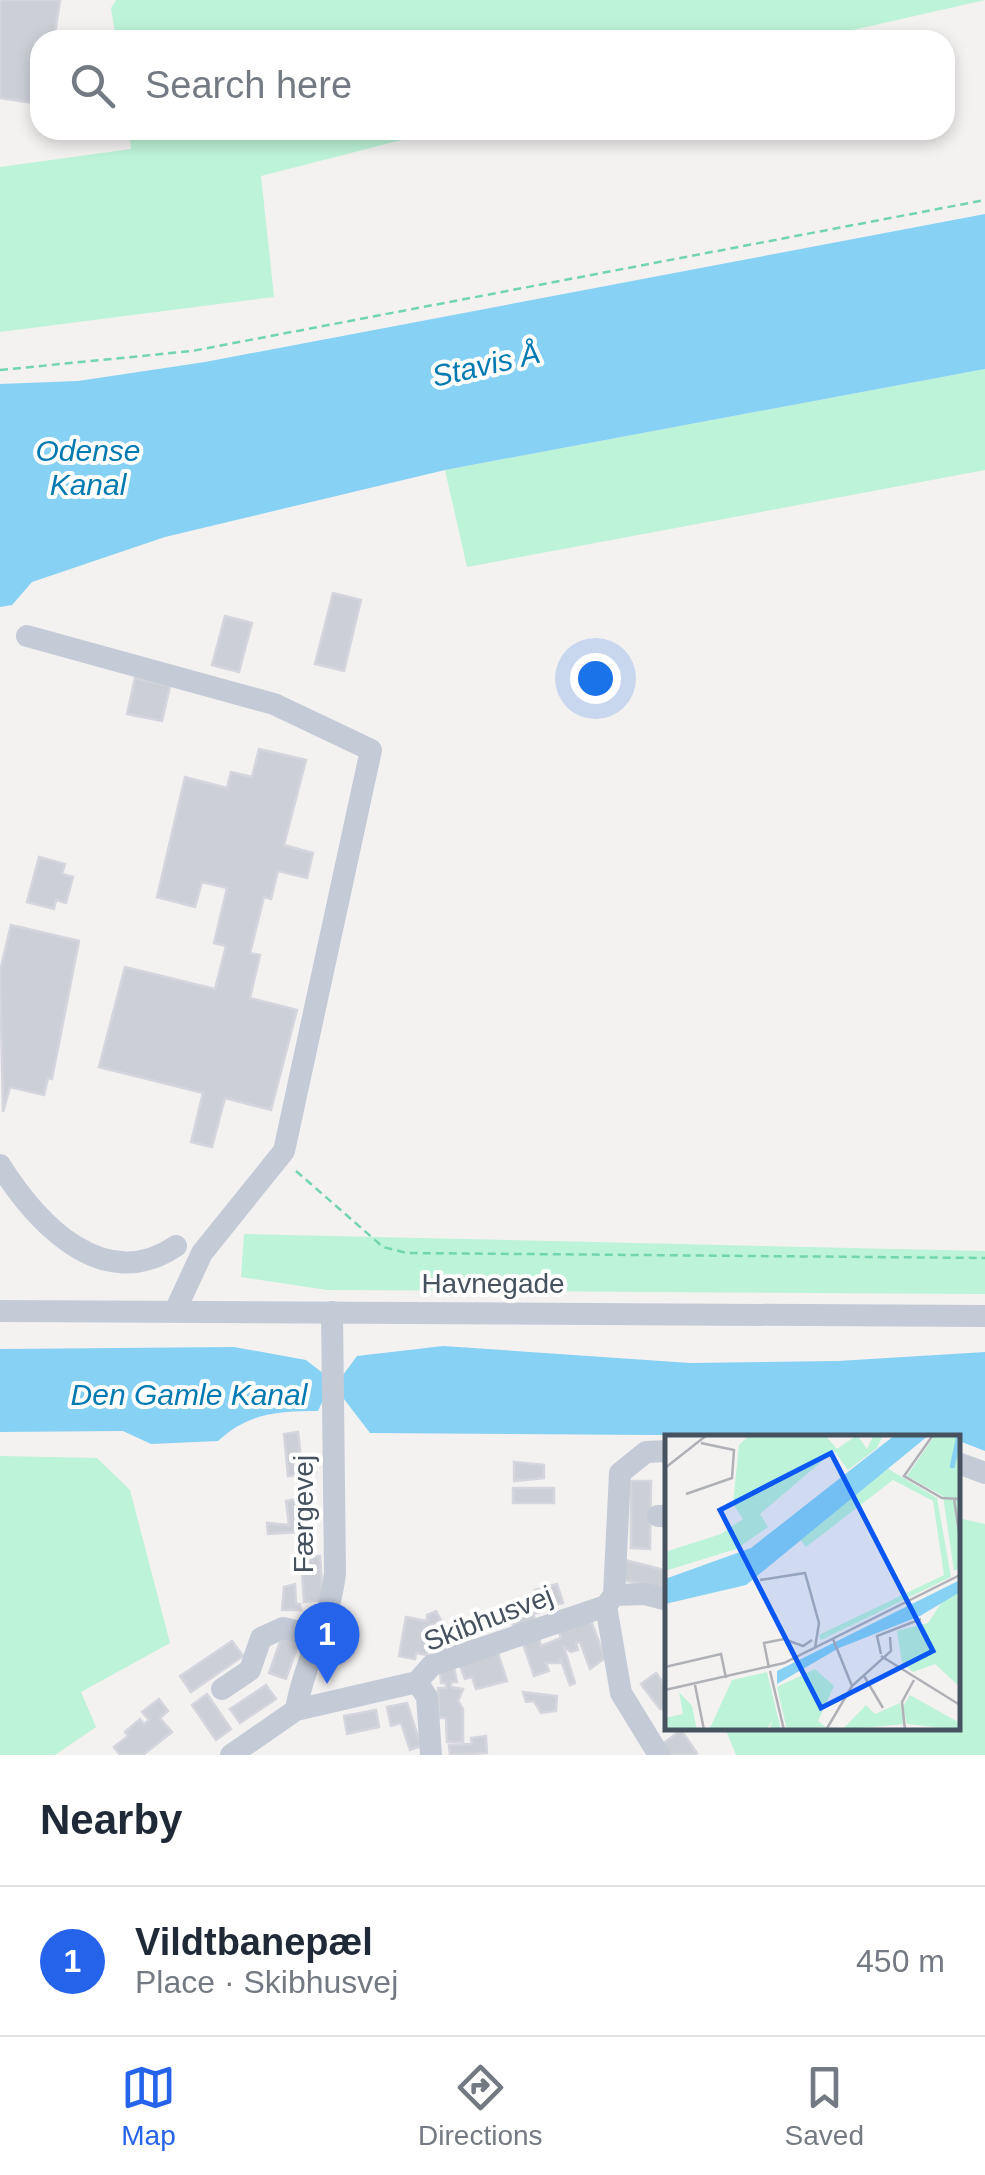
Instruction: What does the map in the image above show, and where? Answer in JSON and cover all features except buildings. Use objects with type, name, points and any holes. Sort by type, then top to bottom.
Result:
[{"type":"street","points":[[27,636],[274,704],[371,750],[280,1156],[202,1253],[176,1311]]},
{"type":"street","points":[[0,1165],[42,1223],[69,1245],[96,1258],[134,1262],[162,1255],[176,1246]]},
{"type":"street","name":"Havnegade","points":[[0,1311],[985,1316]]},
{"type":"street","name":"Færgevej","points":[[296,1710],[307,1660],[332,1606],[332,1312]]},
{"type":"street","points":[[660,1755],[621,1693],[610,1601],[620,1473],[646,1452],[665,1451]]},
{"type":"street","points":[[960,1464],[985,1472]]},
{"type":"street","name":"Skibhusvej","points":[[231,1755],[296,1710],[417,1682],[432,1665],[610,1601],[645,1594],[665,1599]]},
{"type":"street","points":[[222,1689],[250,1670],[262,1638],[283,1628],[318,1636]]},
{"type":"street","points":[[417,1682],[426,1697],[431,1755]]},
{"type":"path","points":[[0,370],[192,351],[985,200]]},
{"type":"path","points":[[280,1156],[383,1247],[407,1253],[985,1258]]},
{"type":"green space","points":[[116,0],[985,0],[853,30],[114,30],[111,8]]},
{"type":"green space","points":[[130,140],[402,140],[261,176],[274,297],[0,332],[0,167],[131,149]]},
{"type":"green space","points":[[985,369],[985,470],[467,567],[445,470]]},
{"type":"green space","points":[[244,1234],[985,1251],[985,1294],[327,1290],[241,1277]]},
{"type":"green space","points":[[0,1456],[97,1458],[130,1490],[170,1643],[81,1692],[96,1727],[55,1755],[0,1755]]},
{"type":"green space","points":[[960,1518],[985,1524],[985,1755],[736,1755],[726,1730],[960,1730]]},
{"type":"water","name":"Odense Kanal","points":[[985,214],[985,369],[445,470],[165,537],[32,582],[12,605],[0,607],[0,384],[78,381],[205,362]]},
{"type":"water","name":"Den Gamle Kanal","points":[[443,1346],[690,1363],[838,1361],[985,1352],[985,1451],[960,1441],[960,1435],[370,1433],[344,1399],[324,1398],[318,1411],[264,1415],[241,1424],[218,1441],[151,1444],[123,1431],[0,1432],[0,1349],[234,1347],[306,1360],[324,1374],[343,1375],[357,1356]]},
{"type":"place","name":"Vildtbanepæl","points":[[327,1684]]},
{"type":"water label","name":"Stavis Å","points":[[486,365]]}]
